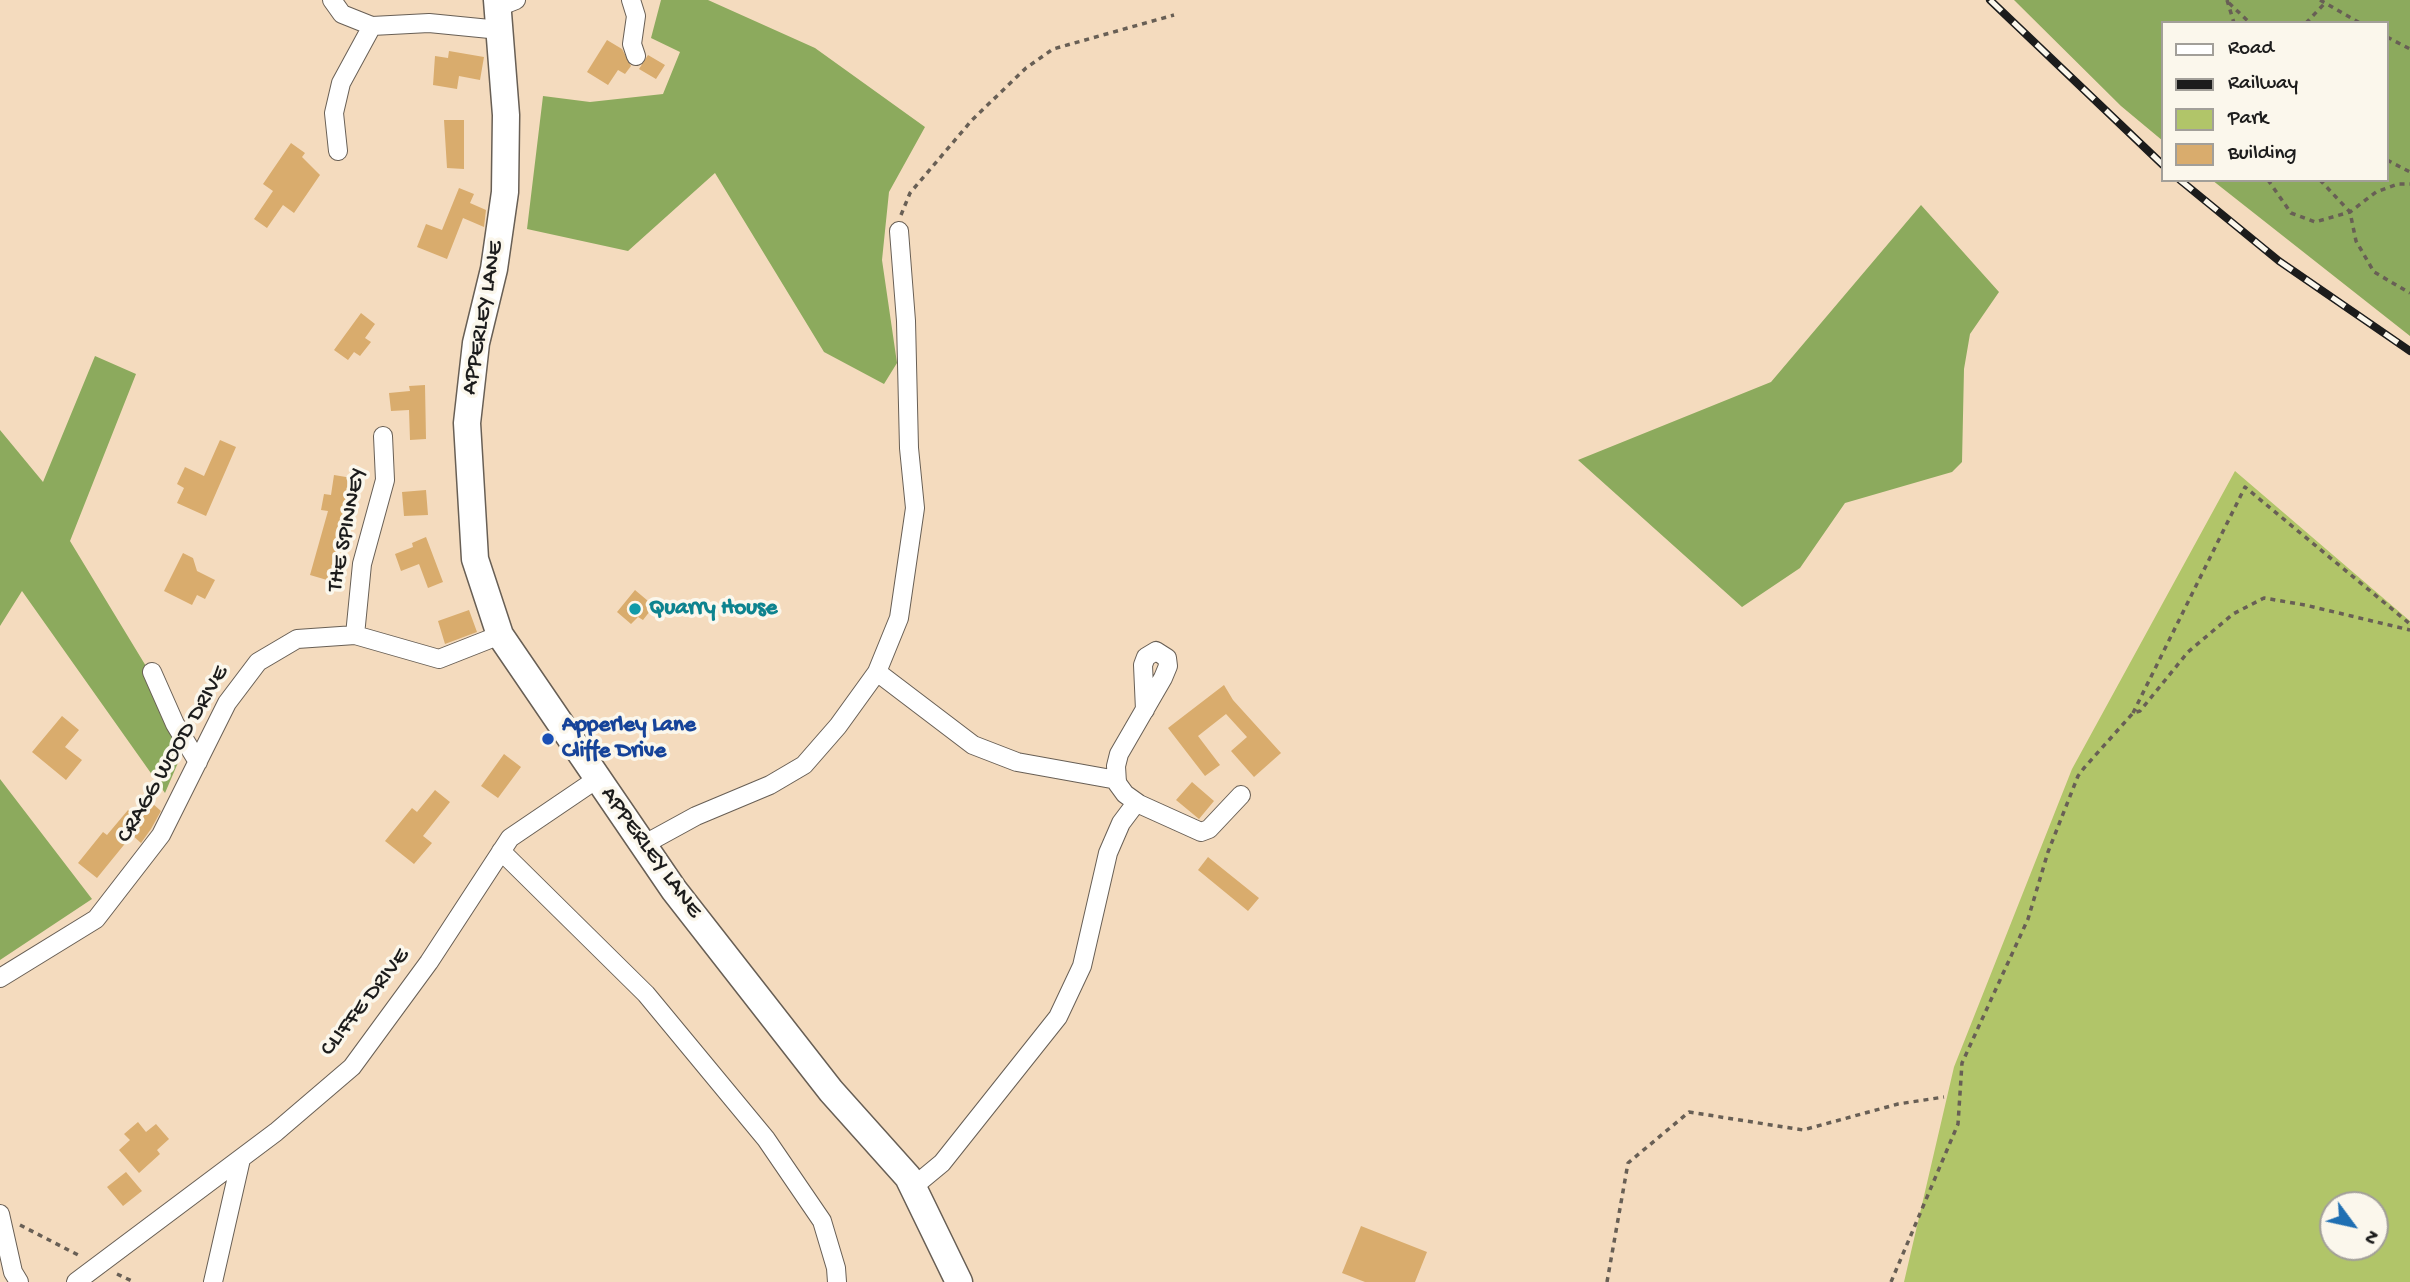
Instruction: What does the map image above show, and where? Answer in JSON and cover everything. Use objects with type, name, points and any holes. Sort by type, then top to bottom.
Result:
[{"type":"highway","name":"APPERLEY LANE","points":[[503,9],[505,192],[494,269],[476,343],[467,423],[475,559],[500,635],[674,890],[831,1090],[913,1187],[959,1282]]},
{"type":"street","points":[[332,0],[342,14],[372,26],[429,23],[503,9]]},
{"type":"street","points":[[631,0],[636,16],[632,44],[636,56]]},
{"type":"street","points":[[338,151],[334,113],[341,83],[372,26]]},
{"type":"street","points":[[643,845],[696,816],[770,785],[804,765],[838,726],[877,672],[899,618],[915,508],[909,448],[906,321],[899,231]]},
{"type":"street","name":"THE SPINNEY","points":[[355,635],[362,564],[385,480],[383,436]]},
{"type":"street","name":"CRAGG WOOD DRIVE","points":[[0,978],[96,919],[161,835],[227,703],[258,662],[297,639],[355,635],[439,659],[500,635]]},
{"type":"street","points":[[152,672],[175,724],[198,762]]},
{"type":"street","points":[[877,672],[973,745],[1017,762],[1117,780]]},
{"type":"street","points":[[1145,710],[1119,754],[1116,766],[1117,780],[1125,794],[1136,803],[1201,832],[1209,829],[1241,796]]},
{"type":"street","name":"CLIFFE DRIVE","points":[[76,1282],[241,1159],[352,1067],[429,962],[510,838],[597,779]]},
{"type":"street","points":[[913,1187],[942,1163],[1058,1017],[1082,966],[1108,853],[1121,824],[1136,803]]},
{"type":"street","points":[[501,851],[646,994],[766,1139],[821,1221],[836,1268],[836,1282]]},
{"type":"street","points":[[213,1282],[241,1159]]},
{"type":"street","points":[[0,1214],[13,1272],[19,1282]]},
{"type":"path","points":[[2320,0],[2356,21]]},
{"type":"path","points":[[2228,2],[2233,21]]},
{"type":"path","points":[[2228,2],[2248,21]]},
{"type":"path","points":[[2308,21],[2325,3]]},
{"type":"path","points":[[899,231],[902,211],[911,193],[972,120],[1026,68],[1053,49],[1174,15]]},
{"type":"path","points":[[2389,38],[2410,49]]},
{"type":"path","points":[[2389,161],[2410,172]]},
{"type":"path","points":[[2269,182],[2291,213],[2315,222],[2350,212],[2376,192],[2398,184],[2410,184]]},
{"type":"path","points":[[2322,182],[2350,212],[2356,241],[2374,272],[2410,293]]},
{"type":"path","points":[[1891,1282],[1958,1124],[1962,1063],[2028,919],[2048,852],[2078,776],[2133,713],[2245,487],[2410,624]]},
{"type":"path","points":[[2133,713],[2140,711],[2188,652],[2233,614],[2264,598],[2410,630]]},
{"type":"path","points":[[1607,1282],[1628,1163],[1689,1112],[1803,1130],[1898,1104],[1944,1097]]},
{"type":"path","points":[[0,1214],[134,1282]]},
{"type":"green space","points":[[661,0],[708,0],[815,48],[925,127],[889,192],[882,260],[897,363],[884,384],[824,352],[715,173],[628,251],[527,229],[543,96],[590,102],[663,94],[680,52],[651,38]]},
{"type":"green space","points":[[2014,0],[2410,0],[2410,336],[2215,182],[2389,182],[2389,21],[2162,21],[2162,140],[2121,106]]},
{"type":"green space","points":[[1921,205],[1999,292],[1970,334],[1964,369],[1962,462],[1952,472],[1845,503],[1800,568],[1742,607],[1578,460],[1771,382]]},
{"type":"green space","points":[[95,356],[136,374],[70,541],[189,737],[165,793],[22,591],[0,626],[0,430],[43,482]]},
{"type":"green space","points":[[2235,471],[2410,621],[2410,1282],[1904,1282],[1954,1067],[2072,769]]},
{"type":"green space","points":[[0,779],[92,899],[0,960]]},
{"type":"building","points":[[607,40],[622,49],[631,66],[625,74],[618,70],[608,85],[587,72]]},
{"type":"building","points":[[449,51],[484,57],[480,80],[459,76],[457,89],[433,85],[435,56],[448,58]]},
{"type":"building","points":[[648,55],[665,65],[656,79],[639,69]]},
{"type":"building","points":[[444,120],[464,120],[464,169],[447,168]]},
{"type":"building","points":[[291,143],[305,153],[302,157],[320,175],[294,213],[283,205],[267,228],[254,219],[273,191],[263,184]]},
{"type":"building","points":[[459,188],[474,194],[470,203],[486,210],[484,227],[463,218],[447,259],[417,247],[426,224],[442,230]]},
{"type":"building","points":[[361,313],[375,324],[365,338],[371,342],[360,356],[354,352],[348,360],[334,350]]},
{"type":"building","points":[[425,385],[426,439],[410,440],[409,410],[391,411],[389,393],[410,391],[409,386]]},
{"type":"building","points":[[220,440],[236,447],[206,516],[177,503],[184,488],[177,484],[185,467],[204,476]]},
{"type":"building","points":[[334,475],[352,478],[338,541],[342,542],[327,580],[310,575],[328,511],[321,510],[324,494],[331,495]]},
{"type":"building","points":[[426,490],[428,515],[404,516],[402,492]]},
{"type":"building","points":[[426,537],[443,582],[428,588],[419,564],[401,571],[395,554],[413,547],[412,543]]},
{"type":"building","points":[[183,553],[193,558],[197,571],[215,580],[205,599],[197,595],[192,605],[164,591]]},
{"type":"building","name":"Quarry House","points":[[635,590],[654,606],[643,620],[638,617],[631,624],[617,612]]},
{"type":"building","points":[[469,610],[477,632],[445,644],[438,621]]},
{"type":"building","points":[[1224,685],[1233,700],[1281,753],[1254,777],[1231,751],[1247,737],[1226,714],[1198,736],[1220,765],[1205,776],[1168,728]]},
{"type":"building","points":[[62,716],[79,730],[65,747],[82,760],[66,780],[32,752]]},
{"type":"building","points":[[504,754],[521,767],[498,798],[481,786]]},
{"type":"building","points":[[1192,782],[1214,801],[1199,819],[1176,800]]},
{"type":"building","points":[[435,790],[450,802],[423,836],[432,843],[414,864],[385,841],[412,808],[417,812]]},
{"type":"building","points":[[153,804],[161,811],[141,843],[132,835],[97,878],[78,863],[103,832],[107,835],[128,810],[140,820]]},
{"type":"building","points":[[1208,857],[1259,898],[1248,911],[1198,870]]},
{"type":"building","points":[[138,1122],[146,1132],[156,1124],[169,1139],[157,1150],[160,1154],[139,1173],[119,1150],[130,1140],[124,1134]]},
{"type":"building","points":[[126,1172],[142,1191],[123,1206],[107,1187]]},
{"type":"building","points":[[1361,1226],[1427,1252],[1415,1282],[1365,1282],[1342,1273]]},
{"type":"railway","points":[[1990,0],[2162,164]]},
{"type":"railway","points":[[2182,182],[2279,261],[2410,351]]},
{"type":"place","name":"Quarry House","points":[[635,609]]},
{"type":"place","name":"Apperley Lane Cliffe Drive","points":[[548,739]]}]
